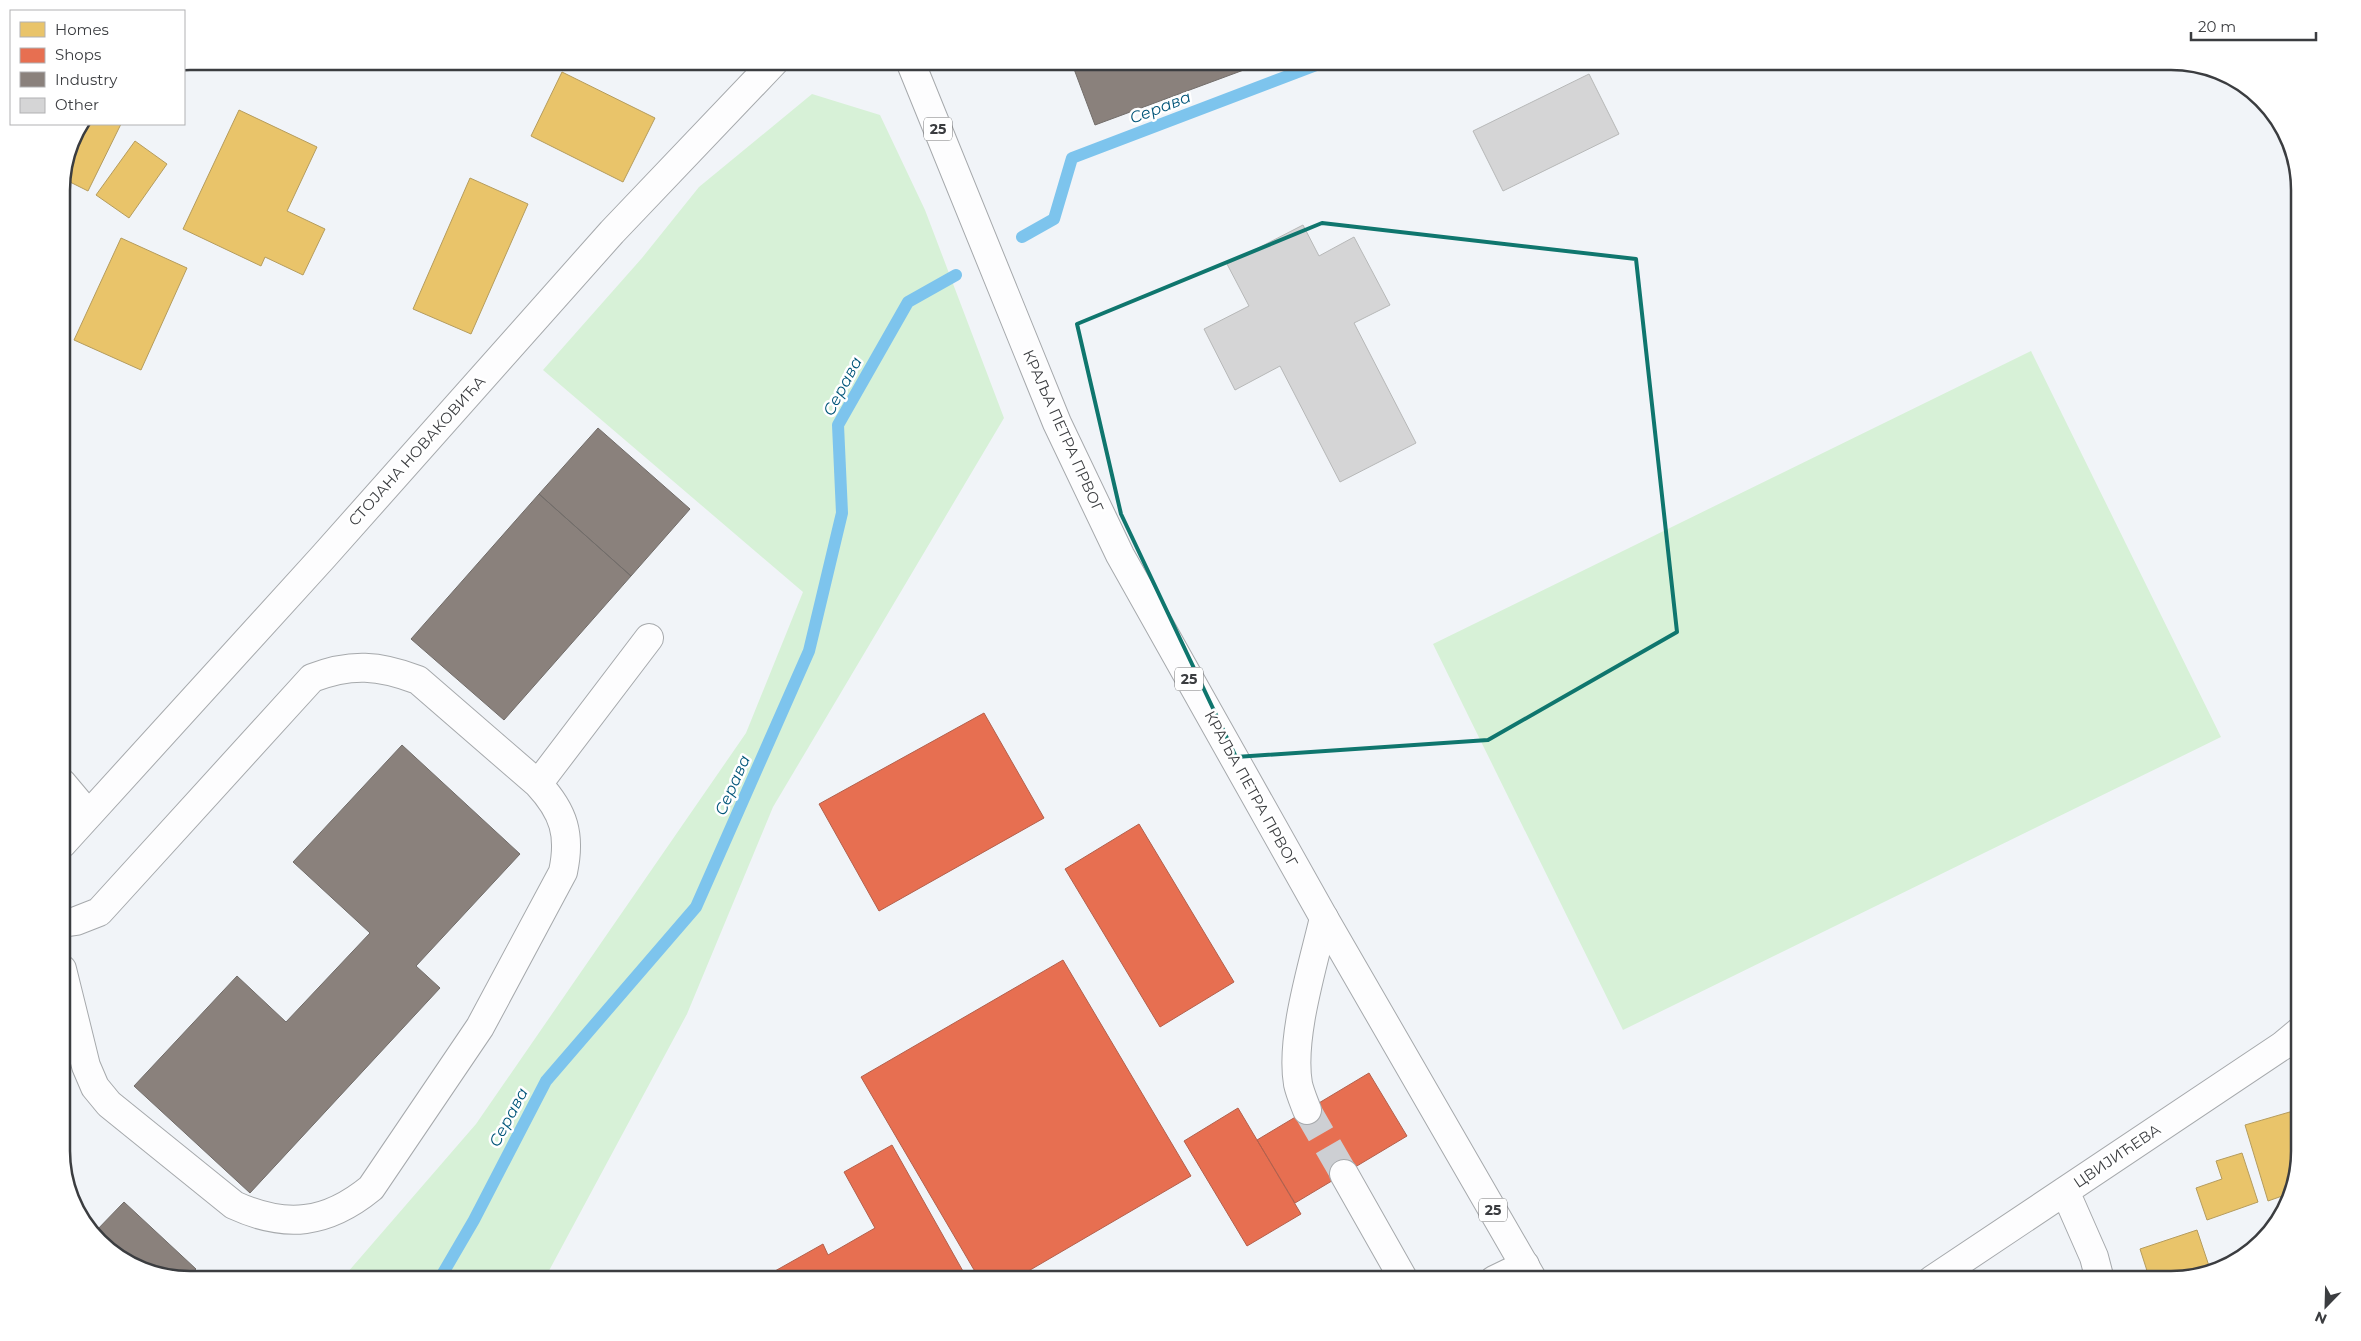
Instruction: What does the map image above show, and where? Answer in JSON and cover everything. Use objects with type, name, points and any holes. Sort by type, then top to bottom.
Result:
[{"type":"street","name":"СТОЈАНА НОВАКОВИЋА","points":[[70,835],[324,556],[612,232],[767,70]]},
{"type":"street","name":"КРАЉА ПЕТРА ПРВОГ","points":[[914,70],[931,108],[1038,377],[1086,486],[1129,571],[1324,918],[1528,1271]]},
{"type":"street","points":[[538,784],[649,638]]},
{"type":"street","points":[[70,922],[99,912],[312,678],[331,671],[372,667],[396,672],[418,680],[551,797],[560,813],[566,831],[567,852],[563,872],[475,1035],[372,1188],[354,1202],[335,1212],[314,1219],[292,1221],[265,1217],[234,1205],[114,1109],[95,1087],[86,1066],[70,1001]]},
{"type":"street","points":[[70,793],[88,814]]},
{"type":"street","points":[[1307,1110],[1298,1084],[1297,1051],[1303,1013],[1324,918]]},
{"type":"street","name":"ЦВИЈИЋЕВА","points":[[1945,1271],[2291,1038]]},
{"type":"street","points":[[1344,1174],[1399,1271]]},
{"type":"street","points":[[2065,1191],[2094,1256],[2098,1271]]},
{"type":"highlighted area","points":[[1322,223],[1636,259],[1677,632],[1488,740],[1236,757],[1121,514],[1077,324]]},
{"type":"green space","points":[[812,94],[880,115],[925,210],[1004,418],[773,807],[687,1014],[549,1271],[349,1271],[476,1124],[746,733],[803,592],[543,370],[642,258],[699,187]]},
{"type":"green space","points":[[2031,351],[2221,737],[1623,1030],[1433,644]]},
{"type":"building: Homes","points":[[562,72],[655,118],[623,182],[531,136]]},
{"type":"building: Homes","points":[[239,110],[317,147],[287,211],[325,229],[303,275],[265,257],[261,266],[183,229]]},
{"type":"building: Homes","points":[[89,125],[121,125],[88,191],[70,182],[74,159],[82,137]]},
{"type":"building: Homes","points":[[135,141],[167,164],[129,218],[96,195]]},
{"type":"building: Homes","points":[[470,178],[528,204],[471,334],[413,309]]},
{"type":"building: Homes","points":[[121,238],[187,268],[141,370],[74,340]]},
{"type":"building: Homes","points":[[2291,1112],[2290,1167],[2282,1196],[2268,1201],[2245,1125]]},
{"type":"building: Homes","points":[[2242,1153],[2258,1202],[2207,1220],[2196,1188],[2222,1179],[2216,1161]]},
{"type":"building: Homes","points":[[2197,1230],[2209,1265],[2187,1270],[2147,1271],[2140,1249]]},
{"type":"building: Shops","points":[[984,713],[1044,818],[879,911],[819,804]]},
{"type":"building: Shops","points":[[1139,824],[1234,982],[1160,1027],[1065,869]]},
{"type":"building: Shops","points":[[1063,960],[1191,1176],[1028,1271],[975,1271],[861,1077]]},
{"type":"building: Shops","points":[[1369,1073],[1407,1136],[1295,1203],[1257,1140]]},
{"type":"building: Shops","points":[[1238,1108],[1301,1214],[1247,1246],[1184,1141]]},
{"type":"building: Shops","points":[[892,1145],[963,1271],[775,1271],[823,1244],[828,1255],[875,1228],[844,1172]]},
{"type":"building: Industry","points":[[1074,70],[1244,70],[1095,125]]},
{"type":"building: Industry","points":[[598,428],[690,509],[631,576],[539,494]]},
{"type":"building: Industry","points":[[539,494],[631,576],[504,720],[411,639]]},
{"type":"building: Industry","points":[[402,745],[520,854],[416,966],[440,988],[250,1193],[134,1086],[237,976],[286,1022],[370,933],[293,862]]},
{"type":"building: Industry","points":[[124,1202],[196,1269],[194,1271],[174,1270],[144,1262],[117,1246],[99,1228]]},
{"type":"building: Other","points":[[1589,74],[1619,134],[1503,191],[1473,131]]},
{"type":"building: Other","points":[[1303,225],[1319,256],[1354,237],[1390,305],[1354,323],[1416,443],[1340,482],[1280,366],[1235,390],[1204,329],[1249,306],[1227,264]]},
{"type":"waterway","name":"Серава","points":[[1022,237],[1054,219],[1072,158],[1303,70]]},
{"type":"waterway","name":"Серава","points":[[444,1271],[474,1220],[546,1081],[696,907],[809,651],[842,513],[838,425],[908,302],[956,275]]},
{"type":"tunnel","points":[[1307,1110],[1344,1174]]}]
